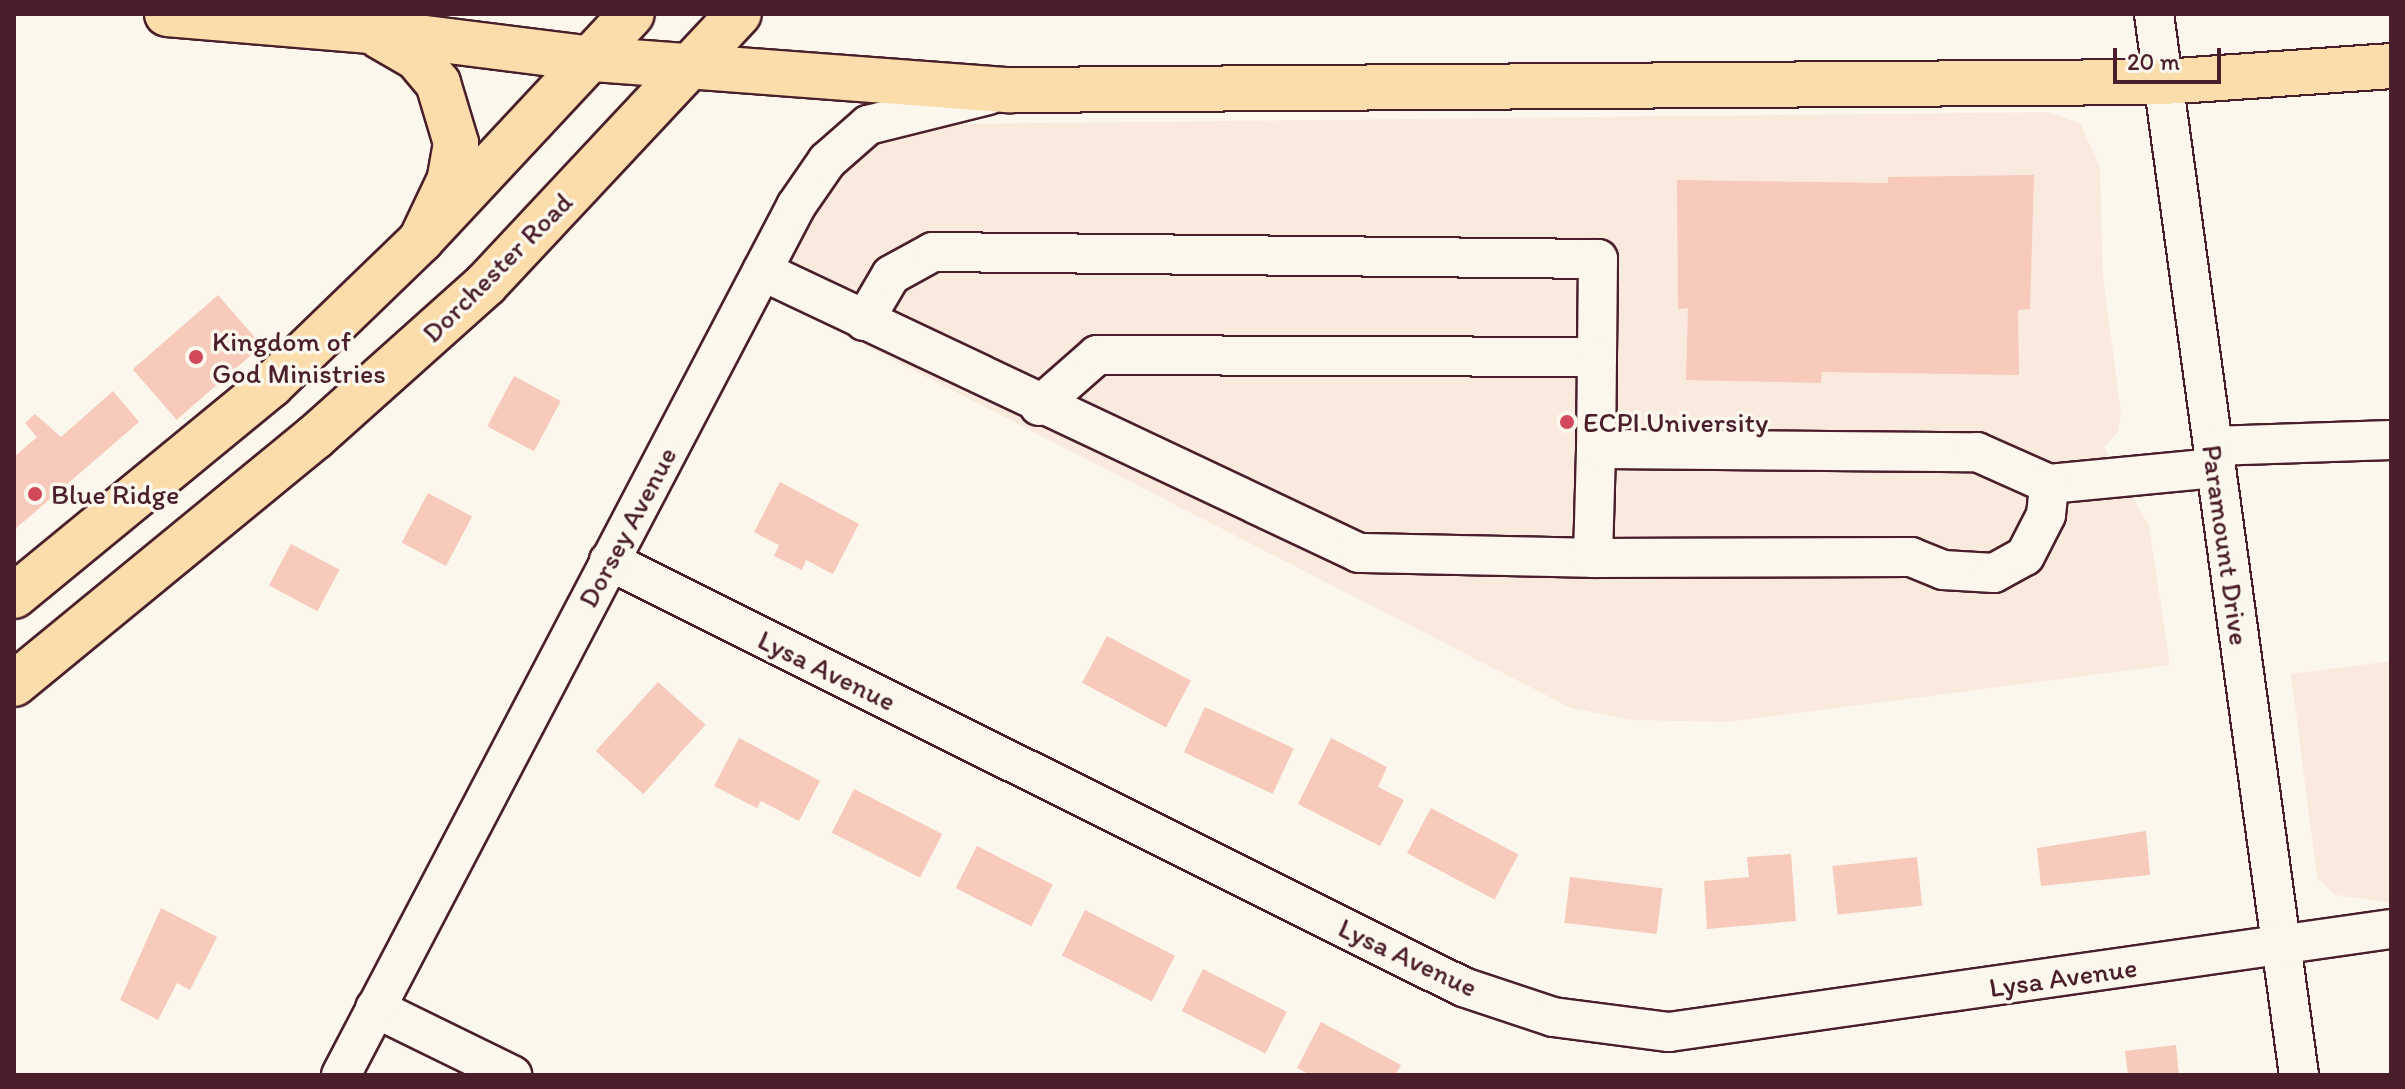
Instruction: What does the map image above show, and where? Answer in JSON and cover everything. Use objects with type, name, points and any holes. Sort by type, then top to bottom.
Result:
[{"type":"main road","points":[[167,14],[370,31],[593,59],[1010,90],[2163,82],[2391,66]]},
{"type":"main road","points":[[14,596],[271,385],[421,240],[632,14]]},
{"type":"main road","name":"Dorchester Road","points":[[14,684],[315,437],[486,284],[695,65],[739,14]]},
{"type":"main road","points":[[370,31],[417,58],[438,83],[449,109],[456,143],[449,181],[421,240]]},
{"type":"street","name":"Paramount Drive","points":[[2154,14],[2299,1075]]},
{"type":"street","name":"Dorsey Avenue","points":[[341,1075],[796,206],[827,161],[868,125],[1010,90]]},
{"type":"street","points":[[864,321],[891,275],[933,252],[1598,259],[1593,558]]},
{"type":"street","points":[[762,271],[1039,406],[1359,553],[1593,558],[1911,557],[1943,570],[1994,573],[2025,556],[2046,515],[2049,484]]},
{"type":"street","points":[[1039,406],[1097,355],[1597,357]]},
{"type":"street","points":[[1596,449],[1977,452],[2049,484],[2214,457],[2391,440]]},
{"type":"street","name":"Lysa Avenue","points":[[609,561],[1463,987],[1553,1017],[1669,1032],[2391,929]]},
{"type":"street","points":[[375,1008],[512,1075]]},
{"type":"shaded area","name":"ECPI University","points":[[2046,112],[2080,123],[2100,167],[2103,277],[2121,413],[2118,432],[2104,447],[2149,526],[2170,665],[1727,722],[1632,720],[1571,708],[753,288],[868,125]]},
{"type":"shaded area","points":[[2391,661],[2391,903],[2336,895],[2317,878],[2291,674]]},
{"type":"building","name":"ECPI University","points":[[2034,175],[2030,309],[2018,310],[2019,375],[1822,372],[1821,383],[1686,380],[1688,308],[1678,309],[1677,180],[1888,183],[1888,177]]},
{"type":"building","name":"Kingdom of God Ministries","points":[[218,295],[262,346],[177,420],[133,369]]},
{"type":"building","points":[[514,376],[561,401],[534,451],[487,426]]},
{"type":"building","name":"Blue Ridge","points":[[113,391],[139,422],[14,530],[14,457],[37,437],[25,423],[35,414],[61,437]]},
{"type":"building","points":[[780,482],[859,524],[833,574],[806,560],[802,570],[774,556],[779,545],[754,532]]},
{"type":"building","points":[[428,493],[472,516],[446,566],[402,542]]},
{"type":"building","points":[[291,544],[340,570],[317,611],[269,585]]},
{"type":"building","points":[[1107,636],[1191,681],[1166,727],[1082,683]]},
{"type":"building","points":[[658,682],[706,725],[643,794],[596,751]]},
{"type":"building","points":[[1205,707],[1294,748],[1273,794],[1184,752]]},
{"type":"building","points":[[739,738],[820,781],[799,821],[761,801],[757,808],[714,786]]},
{"type":"building","points":[[1331,738],[1387,767],[1378,787],[1404,800],[1380,846],[1298,804]]},
{"type":"building","points":[[854,789],[942,834],[920,878],[832,833]]},
{"type":"building","points":[[1431,808],[1518,854],[1494,900],[1407,853]]},
{"type":"building","points":[[2146,831],[2150,875],[2041,886],[2037,848]]},
{"type":"building","points":[[977,846],[1053,885],[1031,926],[956,888]]},
{"type":"building","points":[[1791,854],[1796,921],[1707,929],[1704,881],[1749,877],[1747,857]]},
{"type":"building","points":[[1917,857],[1922,906],[1838,915],[1832,866]]},
{"type":"building","points":[[1570,877],[1662,888],[1657,934],[1564,923]]},
{"type":"building","points":[[161,908],[217,937],[190,990],[177,983],[158,1020],[120,1000]]},
{"type":"building","points":[[1085,910],[1175,956],[1152,1001],[1062,955]]},
{"type":"building","points":[[1203,969],[1287,1012],[1265,1054],[1182,1011]]},
{"type":"building","points":[[1321,1022],[1401,1065],[1395,1075],[1311,1075],[1297,1068]]},
{"type":"building","points":[[2176,1045],[2179,1075],[2128,1075],[2125,1051]]},
{"type":"place","name":"Kingdom of God Ministries","points":[[196,357]]},
{"type":"place","name":"ECPI University","points":[[1567,422]]},
{"type":"place","name":"Blue Ridge","points":[[35,494]]}]
